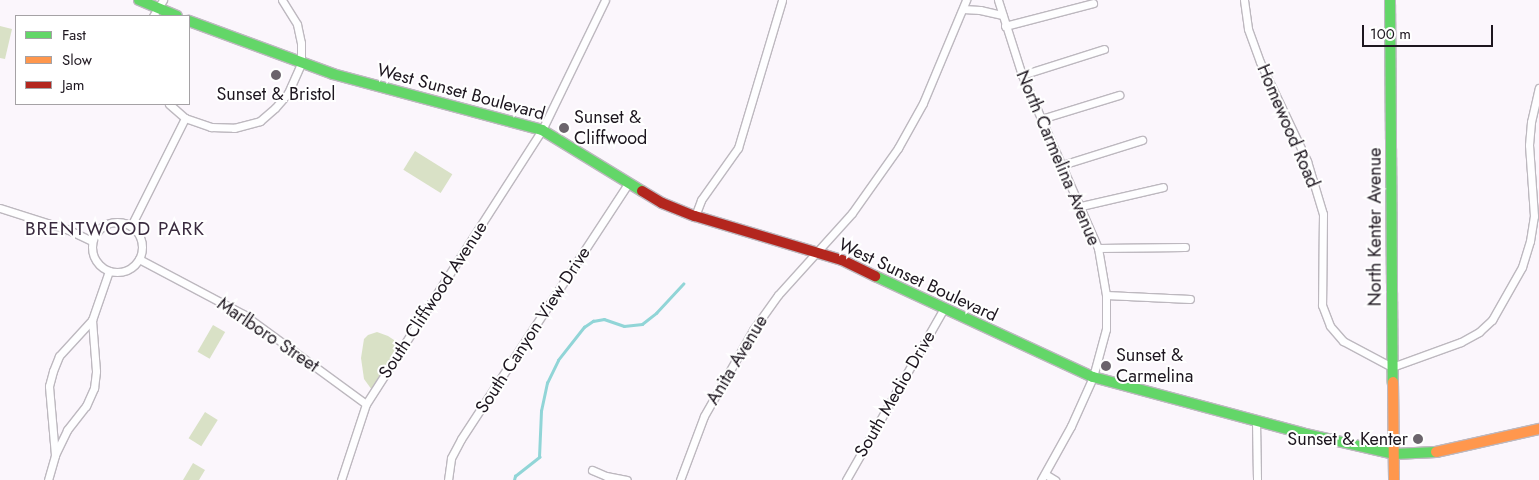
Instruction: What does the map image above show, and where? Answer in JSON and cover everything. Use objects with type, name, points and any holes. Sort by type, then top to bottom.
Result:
[{"type":"main road","points":[[139,0],[175,15]]},
{"type":"main road","name":"North Kenter Avenue","points":[[1390,0],[1394,480]]},
{"type":"main road","name":"West Sunset Boulevard","points":[[190,21],[301,64],[414,97],[542,130],[662,203],[695,216],[842,260],[1093,377],[1256,421],[1394,454],[1441,452],[1539,429]]},
{"type":"street","points":[[170,105],[185,118],[211,127],[234,128],[260,121],[276,108],[288,93],[301,64],[301,43],[297,24],[282,0]]},
{"type":"street","name":"South Cliffwood Avenue","points":[[342,480],[366,404],[542,130],[605,0]]},
{"type":"street","points":[[695,216],[701,200],[738,148],[782,0]]},
{"type":"street","name":"Anita Avenue","points":[[680,480],[704,416],[753,330],[778,296],[852,213],[898,148],[923,103],[966,0]]},
{"type":"street","name":"North Carmelina Avenue","points":[[998,0],[1022,75],[1098,248],[1106,295],[1106,329],[1093,377],[1071,426],[1043,477]]},
{"type":"street","name":"Homewood Road","points":[[1244,0],[1248,29],[1260,62],[1307,161],[1323,214],[1322,305],[1330,326],[1343,342],[1392,367]]},
{"type":"street","points":[[1005,26],[1093,3]]},
{"type":"street","points":[[962,9],[980,10],[1002,15]]},
{"type":"street","points":[[1022,75],[1104,49]]},
{"type":"street","points":[[1392,367],[1461,342],[1479,332],[1492,320],[1522,267],[1530,241],[1534,216],[1529,145],[1531,122],[1539,88]]},
{"type":"street","points":[[1041,119],[1119,95]]},
{"type":"street","points":[[131,226],[185,118]]},
{"type":"street","points":[[1062,165],[1142,140]]},
{"type":"street","name":"South Canyon View Drive","points":[[448,480],[451,458],[461,439],[628,184]]},
{"type":"street","points":[[1081,206],[1163,187]]},
{"type":"street","points":[[0,208],[69,230],[92,241]]},
{"type":"street","points":[[111,222],[131,226],[137,231],[142,245],[139,259],[135,265],[123,271],[109,271],[97,262],[92,248],[92,241],[99,229],[111,222]]},
{"type":"street","points":[[1098,248],[1185,247]]},
{"type":"street","name":"Marlboro Street","points":[[139,259],[244,314],[366,404]]},
{"type":"street","points":[[55,455],[49,386],[53,371],[59,356],[92,320],[109,271]]},
{"type":"street","points":[[1106,295],[1190,299]]},
{"type":"street","name":"South Medio Drive","points":[[846,480],[944,308]]},
{"type":"street","points":[[48,480],[55,455],[67,430],[86,406],[94,388],[96,371],[92,320]]},
{"type":"street","points":[[1256,421],[1257,480]]},
{"type":"street","points":[[592,470],[606,476],[627,480]]},
{"type":"street","points":[[1043,477],[1055,480]]},
{"type":"green space","points":[[0,26],[12,29],[5,59],[0,58]]},
{"type":"green space","points":[[415,151],[452,174],[441,193],[403,170]]},
{"type":"green space","points":[[213,325],[225,332],[210,359],[198,352]]},
{"type":"green space","points":[[377,332],[388,336],[400,344],[372,390],[364,379],[361,358],[364,339],[368,335]]},
{"type":"green space","points":[[205,412],[218,420],[201,446],[189,438]]},
{"type":"green space","points":[[193,463],[205,470],[199,480],[183,480]]},
{"type":"waterway","points":[[514,480],[515,476],[539,457],[541,411],[547,383],[558,360],[584,327],[593,321],[604,319],[624,326],[642,324],[656,313],[683,284]]},
{"type":"traffic: fast","points":[[139,0],[175,15]]},
{"type":"traffic: fast","points":[[1390,0],[1393,382]]},
{"type":"traffic: fast","points":[[190,21],[333,74],[542,130],[642,191]]},
{"type":"traffic: fast","points":[[875,276],[1093,377],[1302,433],[1394,454],[1436,452]]},
{"type":"traffic: slow","points":[[1393,382],[1394,480]]},
{"type":"traffic: slow","points":[[1436,452],[1539,429]]},
{"type":"traffic: jam","points":[[642,191],[662,203],[695,216],[842,260],[875,276]]},
{"type":"place","name":"Sunset & Bristol","points":[[276,75]]},
{"type":"place","name":"Sunset & Cliffwood","points":[[564,128]]},
{"type":"place","name":"Sunset & Carmelina","points":[[1106,366]]},
{"type":"place","name":"Sunset & Kenter","points":[[1418,439]]},
{"type":"district","name":"BRENTWOOD PARK","points":[[115,229]]}]
